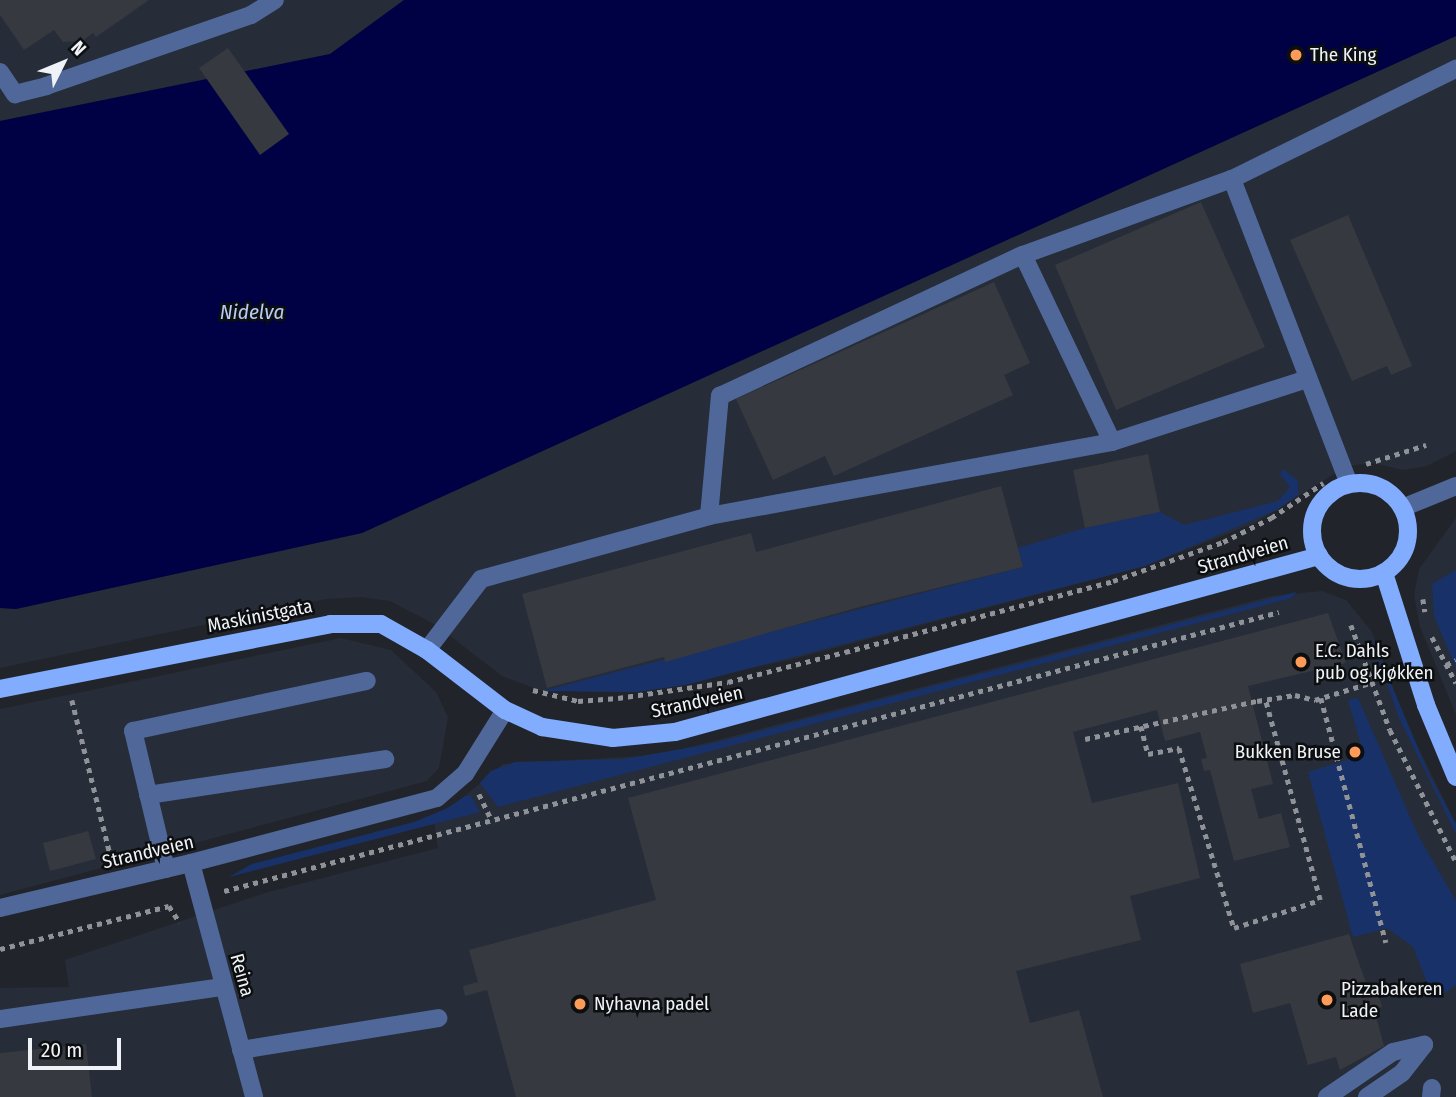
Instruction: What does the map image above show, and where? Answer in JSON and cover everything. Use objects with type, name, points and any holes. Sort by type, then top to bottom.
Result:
[{"type":"main road","points":[[1345,478],[1384,489],[1402,509],[1408,539],[1399,559],[1384,573],[1348,578],[1319,556],[1312,531],[1318,507],[1345,478]]},
{"type":"main road","name":"Strandveien","points":[[505,710],[542,727],[578,736],[614,738],[675,732],[1319,556]]},
{"type":"main road","points":[[1384,573],[1426,705],[1456,777]]},
{"type":"main road","name":"Maskinistgata","points":[[0,689],[330,624],[381,624],[427,650],[505,710]]},
{"type":"street","points":[[0,72],[15,94],[46,86],[251,16],[275,0]]},
{"type":"street","points":[[709,516],[720,396],[1023,255],[1232,179],[1456,69]]},
{"type":"street","points":[[1232,179],[1345,478]]},
{"type":"street","points":[[1023,255],[1112,442]]},
{"type":"street","points":[[427,650],[481,579],[709,516],[1112,442],[1307,379]]},
{"type":"street","points":[[1402,509],[1456,486]]},
{"type":"street","points":[[166,869],[132,731],[367,681]]},
{"type":"street","name":"Strandveien","points":[[0,908],[191,863],[437,797],[466,774],[505,710]]},
{"type":"street","points":[[148,794],[385,759]]},
{"type":"street","name":"Reina","points":[[191,863],[254,1097]]},
{"type":"street","points":[[0,1019],[223,987]]},
{"type":"street","points":[[241,1050],[438,1018]]},
{"type":"street","points":[[1327,1097],[1392,1052],[1424,1045],[1402,1073],[1367,1097]]},
{"type":"path","points":[[533,690],[578,701],[728,682],[1113,581],[1223,541],[1345,478],[1426,445]]},
{"type":"path","points":[[1423,599],[1426,624],[1456,683]]},
{"type":"path","points":[[218,893],[1279,612]]},
{"type":"path","points":[[1351,625],[1410,774],[1456,862]]},
{"type":"path","points":[[1446,665],[1456,660]]},
{"type":"path","points":[[66,675],[125,916]]},
{"type":"path","points":[[1085,739],[1265,699],[1295,695],[1321,698],[1373,682]]},
{"type":"path","points":[[1321,698],[1386,943]]},
{"type":"path","points":[[1141,726],[1148,754],[1179,748],[1234,928],[1320,900],[1265,699]]},
{"type":"path","points":[[0,949],[169,906]]},
{"type":"shaded area","points":[[0,0],[404,0],[330,54],[0,121]]},
{"type":"shaded area","points":[[1456,36],[1456,451],[1427,466],[1403,470],[1373,463],[1347,466],[1255,523],[1145,566],[789,660],[637,692],[542,691],[502,676],[436,625],[390,601],[361,597],[326,599],[0,668],[0,608],[16,609],[362,533]]},
{"type":"shaded area","points":[[1283,469],[1298,481],[1298,495],[1277,510],[1145,566],[685,685],[637,692],[542,691],[1023,567],[1018,548],[1085,528],[1160,512],[1184,525],[1278,501],[1290,487],[1280,474]]},
{"type":"shaded area","points":[[1456,518],[1456,715],[1420,627],[1414,595],[1419,569]]},
{"type":"shaded area","points":[[1456,570],[1456,668],[1434,616],[1432,584]]},
{"type":"shaded area","points":[[1322,591],[1346,600],[1372,632],[1409,729],[1456,824],[1456,1097],[0,1097],[0,988],[69,987],[65,960],[265,893],[438,848],[433,815],[458,802],[503,764],[660,755],[1272,596]]},
{"type":"shaded area","points":[[1296,592],[1292,598],[498,807],[480,783],[491,771],[515,762],[624,759],[710,744]]},
{"type":"shaded area","points":[[1369,632],[1429,774],[1456,824],[1456,834],[1399,718]]},
{"type":"shaded area","points":[[341,638],[391,650],[436,692],[448,717],[439,768],[427,781],[0,895],[0,709]]},
{"type":"shaded area","points":[[1358,698],[1418,835],[1456,901],[1456,985],[1434,1000],[1413,947],[1387,928],[1353,937],[1308,772],[1364,755],[1348,700]]},
{"type":"shaded area","points":[[465,796],[471,796],[480,812],[229,877],[252,864],[414,822],[448,808]]},
{"type":"water","name":"Nidelva","points":[[404,0],[1456,0],[1456,36],[362,533],[16,609],[0,608],[0,121],[330,54]]},
{"type":"building","points":[[0,0],[149,0],[96,37],[93,33],[82,41],[63,42],[54,30],[24,50],[0,15]]},
{"type":"building","points":[[228,48],[289,134],[260,155],[199,68]]},
{"type":"building","points":[[1201,202],[1265,347],[1116,410],[1055,265]]},
{"type":"building","points":[[1348,215],[1412,366],[1391,375],[1387,366],[1352,381],[1290,240]]},
{"type":"building","points":[[994,282],[1030,363],[1004,375],[1013,395],[834,476],[825,456],[773,480],[736,399]]},
{"type":"building","points":[[1148,454],[1160,512],[1085,528],[1073,470]]},
{"type":"building","points":[[1001,486],[1023,567],[863,606],[665,662],[664,657],[547,688],[522,594],[751,533],[756,552]]},
{"type":"building","points":[[1328,613],[1346,663],[1248,686],[1273,784],[1251,789],[1259,819],[1281,813],[1290,847],[1234,861],[1210,770],[1204,771],[1201,759],[1207,758],[1200,732],[1165,741],[1157,710],[1073,732],[1092,803],[1178,783],[1200,878],[1130,896],[1141,940],[1016,971],[1030,1023],[1079,1010],[1103,1097],[516,1097],[487,990],[465,996],[463,986],[478,982],[469,950],[656,900],[628,798]]},
{"type":"building","points":[[88,831],[96,859],[50,871],[43,843]]},
{"type":"building","points":[[1349,934],[1368,989],[1376,986],[1382,1007],[1374,1009],[1384,1046],[1340,1070],[1336,1057],[1308,1065],[1290,1003],[1253,1013],[1240,964]]},
{"type":"building","points":[[86,1044],[92,1097],[0,1097],[0,1053]]},
{"type":"place","name":"The King","points":[[1296,55]]},
{"type":"place","name":"E.C. Dahls pub og kjøkken","points":[[1301,662]]},
{"type":"place","name":"Bukken Bruse","points":[[1355,752]]},
{"type":"place","name":"Pizzabakeren Lade","points":[[1327,1000]]},
{"type":"place","name":"Nyhavna padel","points":[[580,1004]]}]
